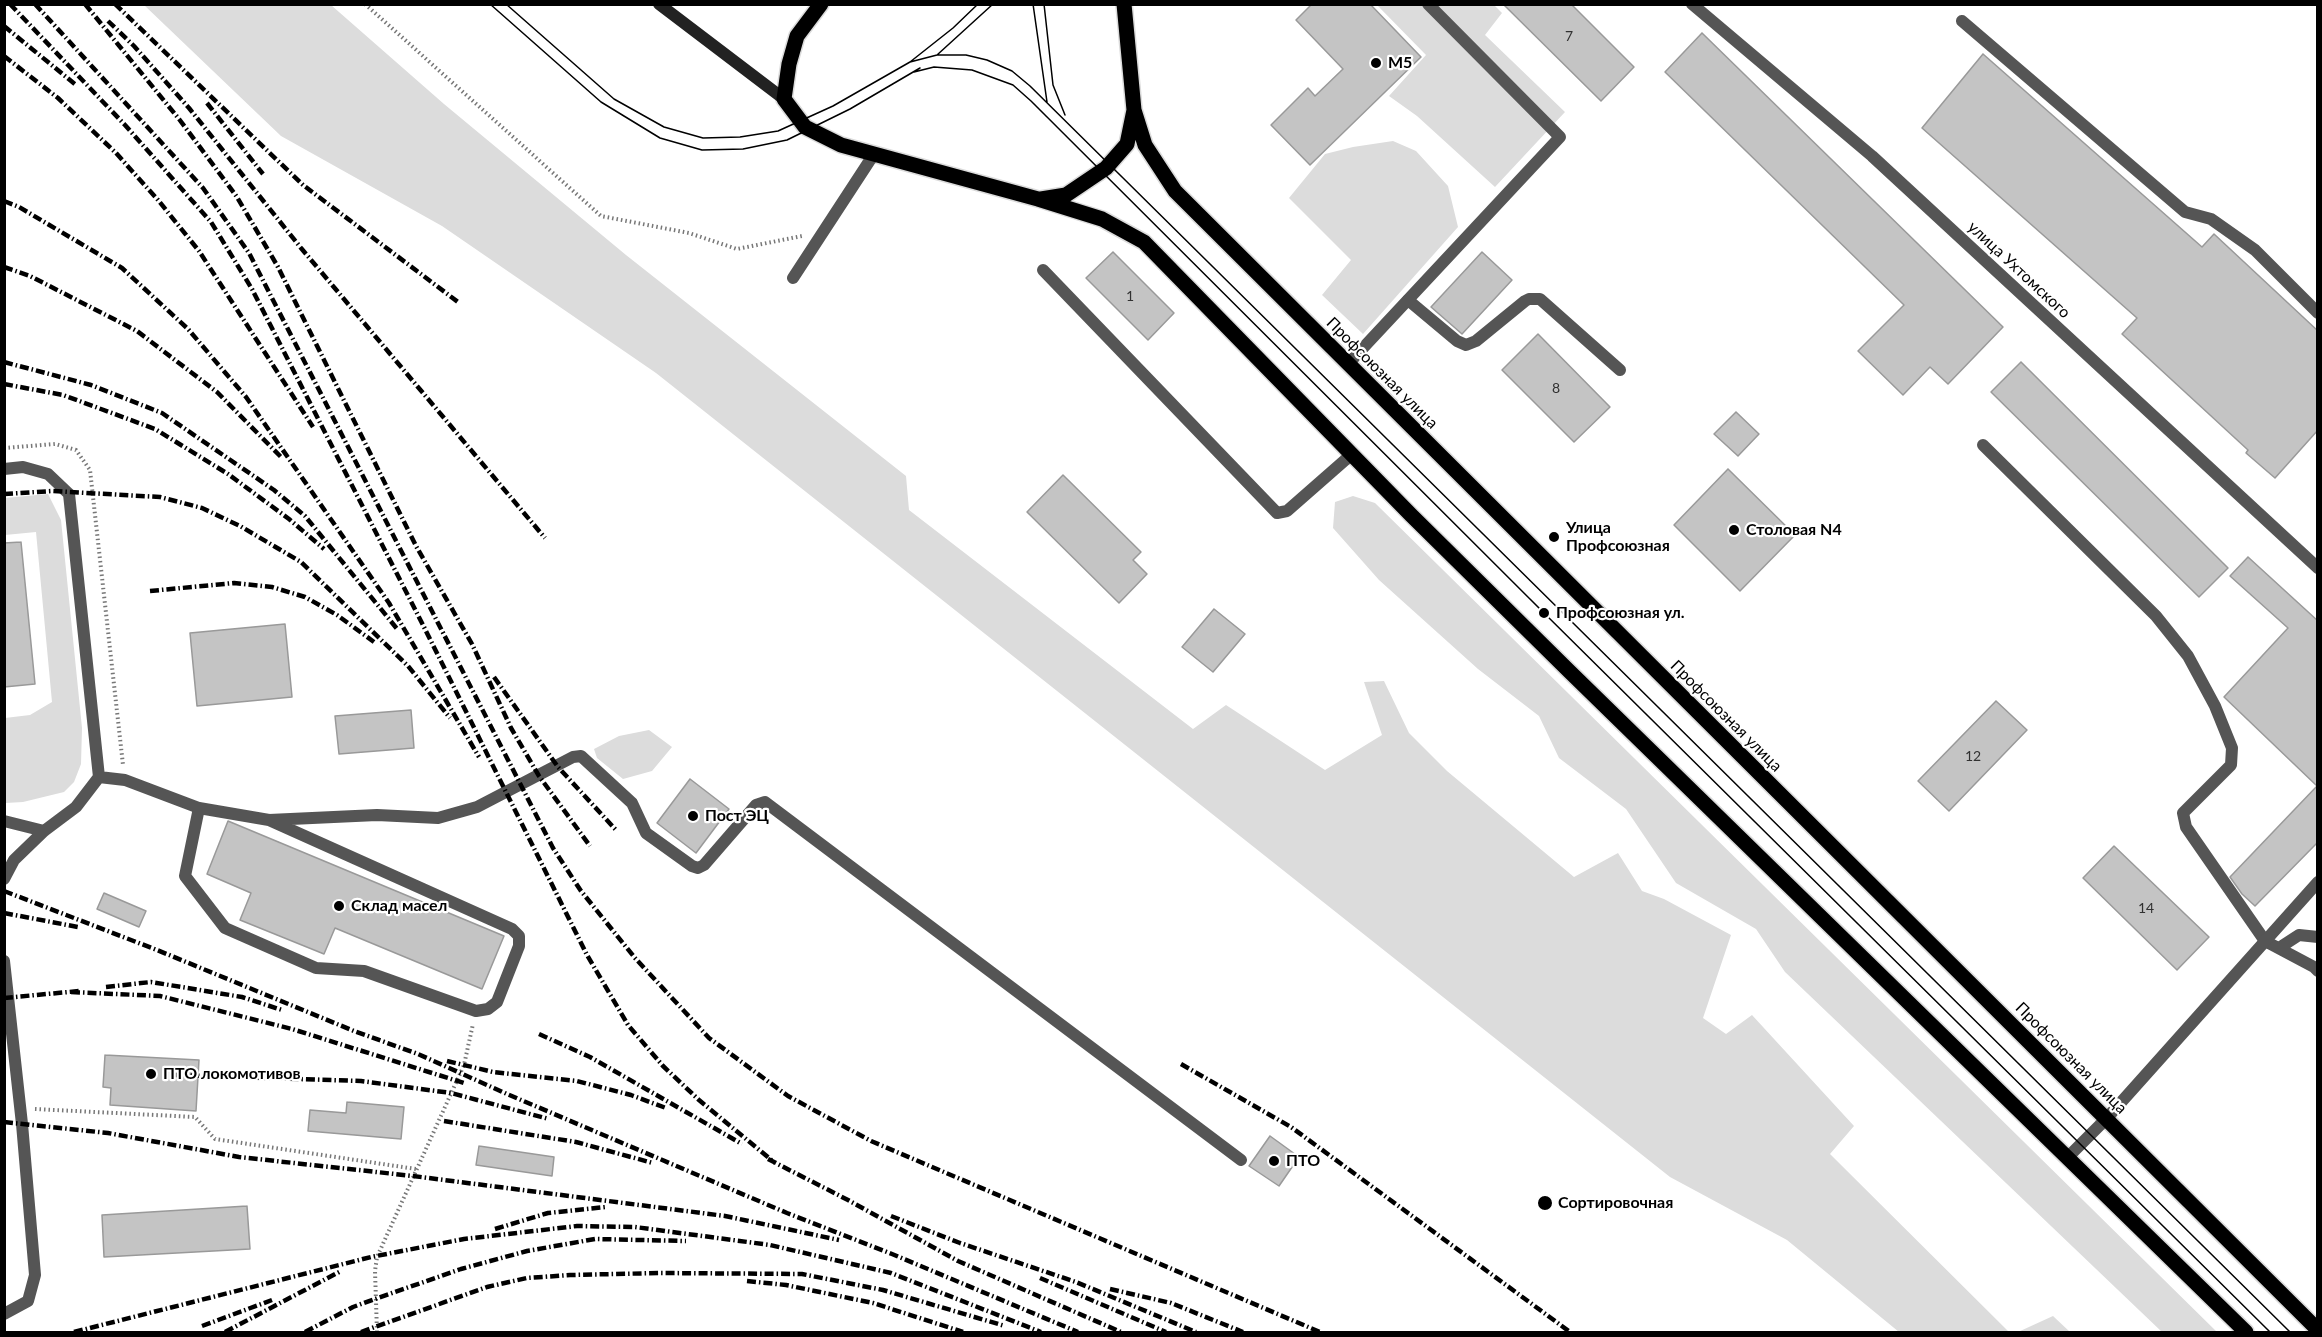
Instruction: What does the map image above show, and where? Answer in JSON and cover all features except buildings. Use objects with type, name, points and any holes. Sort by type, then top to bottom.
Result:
[{"type":"main road","points":[[659,4],[784,99],[805,127],[841,145],[1102,219],[1144,242],[1560,662],[2246,1332]]},
{"type":"main road","points":[[784,99],[789,64],[797,36],[821,4]]},
{"type":"main road","points":[[1038,199],[1066,195],[1106,168],[1127,144],[1134,110],[1124,4]]},
{"type":"main road","name":"Профсоюзная улица","points":[[1134,110],[1145,145],[1175,191],[2318,1330]]},
{"type":"street","points":[[1348,364],[1560,137],[1428,4]]},
{"type":"street","name":"улица Ухтомского","points":[[1692,4],[1872,156],[2318,568]]},
{"type":"street","points":[[1962,21],[2185,212],[2211,219],[2255,250],[2318,313]]},
{"type":"street","points":[[793,278],[874,154]]},
{"type":"street","points":[[1043,270],[1277,513],[1287,511],[1352,454]]},
{"type":"street","points":[[1408,300],[1457,341],[1466,345],[1476,341],[1525,301],[1540,299],[1620,370]]},
{"type":"street","points":[[1983,445],[2156,616],[2188,656],[2215,706],[2232,748],[2232,765],[2183,813],[2186,827],[2265,940],[2318,971]]},
{"type":"street","points":[[4,469],[23,467],[48,474],[69,494],[99,777],[76,807],[44,831],[14,860],[4,879]]},
{"type":"street","points":[[99,777],[124,780],[199,808],[268,820],[377,815],[438,818],[477,807],[581,756],[632,803],[646,833],[692,866],[698,867],[704,865],[756,805],[765,802],[1241,1160]]},
{"type":"street","points":[[199,808],[185,876],[225,928],[316,968],[364,970],[476,1011],[488,1009],[497,1002],[519,946],[519,936],[516,932],[268,820]]},
{"type":"street","points":[[4,821],[44,831]]},
{"type":"street","points":[[2068,1157],[2106,1118],[2318,882]]},
{"type":"street","points":[[2280,948],[2299,935],[2318,937]]},
{"type":"street","points":[[4,961],[9,1034],[21,1108],[35,1275],[28,1300],[4,1314]]},
{"type":"path","points":[[364,4],[600,216],[690,233],[737,249],[824,231]]},
{"type":"path","points":[[377,1332],[375,1271],[377,1257],[464,1065],[476,1011]]},
{"type":"path","points":[[21,1108],[195,1118],[215,1138],[416,1169]]},
{"type":"shaded area","points":[[144,5],[331,5],[444,104],[626,255],[906,476],[909,510],[1193,729],[1226,705],[1325,770],[1382,735],[1364,682],[1384,681],[1409,733],[1447,771],[1574,877],[1618,853],[1642,891],[1664,899],[1731,935],[1703,1018],[1726,1034],[1752,1015],[1854,1126],[1830,1154],[2009,1332],[1899,1332],[1787,1240],[1670,1177],[656,373],[442,226],[281,136]]},
{"type":"shaded area","points":[[1377,5],[1494,5],[1502,13],[1485,35],[1565,112],[1495,187],[1417,116],[1389,96],[1426,55]]},
{"type":"shaded area","points":[[1393,141],[1416,151],[1448,186],[1458,227],[1363,334],[1322,295],[1351,260],[1289,198],[1325,154]]},
{"type":"shaded area","points":[[48,494],[61,520],[82,728],[81,764],[74,782],[64,792],[23,802],[5,803],[5,718],[30,715],[52,702],[36,532],[5,535],[5,498]]},
{"type":"shaded area","points":[[1353,496],[1375,503],[2217,1332],[2162,1332],[1785,972],[1756,929],[1676,883],[1626,809],[1559,758],[1539,716],[1478,669],[1379,580],[1333,528],[1335,502]]},
{"type":"shaded area","points":[[649,730],[672,747],[652,771],[623,779],[597,758],[594,749],[619,736]]},
{"type":"shaded area","points":[[2053,1316],[2070,1332],[2018,1332]]},
{"type":"tram line","points":[[490,4],[601,102],[660,138],[702,150],[743,149],[787,140],[850,109],[920,68]]},
{"type":"tram line","points":[[506,4],[614,99],[664,127],[703,138],[740,137],[778,131],[833,106],[910,62],[953,28],[978,4]]},
{"type":"tram line","points":[[937,55],[993,4]]},
{"type":"tram line","points":[[1033,4],[1047,102]]},
{"type":"tram line","points":[[1044,4],[1053,85],[1065,115]]},
{"type":"tram line","points":[[910,62],[937,55],[966,55],[987,60],[1012,71],[1030,86],[2290,1332]]},
{"type":"tram line","points":[[914,72],[934,67],[972,70],[1013,85],[1031,101],[2270,1332]]},
{"type":"railway","points":[[10,4],[125,125],[211,222],[252,289],[587,955],[628,1025],[663,1066],[699,1100],[775,1163]]},
{"type":"railway","points":[[35,4],[203,188],[249,253],[553,848],[581,891],[635,958],[709,1038],[788,1096],[871,1141],[1320,1332]]},
{"type":"railway","points":[[85,4],[179,119],[237,197],[278,267],[416,546],[472,644],[511,728],[539,776],[590,846]]},
{"type":"railway","points":[[115,4],[303,185],[458,302]]},
{"type":"railway","points":[[108,21],[134,46],[189,108],[301,248],[545,538]]},
{"type":"railway","points":[[4,26],[76,85]]},
{"type":"railway","points":[[4,56],[58,98],[116,153],[158,200],[199,251],[313,427]]},
{"type":"railway","points":[[207,103],[263,174]]},
{"type":"railway","points":[[4,201],[19,207],[122,268],[188,329],[246,397],[389,603],[479,757]]},
{"type":"railway","points":[[4,267],[30,276],[137,331],[217,392],[281,457]]},
{"type":"railway","points":[[4,362],[91,385],[162,413],[274,490],[305,516],[398,630]]},
{"type":"railway","points":[[4,384],[63,395],[155,429],[228,474],[289,519],[324,549]]},
{"type":"railway","points":[[4,494],[52,491],[160,497],[202,508],[240,526],[301,562],[408,666],[450,718]]},
{"type":"railway","points":[[150,591],[234,583],[272,587],[305,597],[337,615],[374,642]]},
{"type":"railway","points":[[494,677],[558,767],[616,830]]},
{"type":"railway","points":[[4,891],[157,950],[354,1031],[418,1054],[787,1213],[1078,1332]]},
{"type":"railway","points":[[4,913],[78,927]]},
{"type":"railway","points":[[106,987],[151,982],[242,997],[282,1010]]},
{"type":"railway","points":[[4,998],[79,991]]},
{"type":"railway","points":[[71,992],[160,996],[292,1029],[464,1083]]},
{"type":"railway","points":[[539,1034],[590,1057],[742,1144]]},
{"type":"railway","points":[[447,1061],[493,1072],[577,1081],[631,1095],[666,1108]]},
{"type":"railway","points":[[1181,1064],[1291,1127],[1570,1332]]},
{"type":"railway","points":[[174,1075],[361,1081],[451,1093],[549,1119]]},
{"type":"railway","points":[[444,1121],[576,1142],[653,1163]]},
{"type":"railway","points":[[4,1122],[108,1133],[239,1157],[413,1176],[725,1216],[839,1240]]},
{"type":"railway","points":[[768,1159],[958,1261],[1121,1332]]},
{"type":"railway","points":[[495,1229],[548,1213],[606,1207]]},
{"type":"railway","points":[[891,1216],[960,1243],[1076,1282],[1196,1332]]},
{"type":"railway","points":[[74,1332],[371,1257],[464,1239],[577,1226],[635,1227],[770,1245],[891,1273],[1041,1332]]},
{"type":"railway","points":[[305,1332],[353,1307],[461,1269],[527,1251],[595,1239],[686,1241]]},
{"type":"railway","points":[[225,1332],[341,1271]]},
{"type":"railway","points":[[361,1332],[487,1287],[527,1278],[661,1273],[802,1274],[883,1290],[1005,1326]]},
{"type":"railway","points":[[1040,1278],[1166,1332]]},
{"type":"railway","points":[[747,1281],[786,1285],[873,1303],[963,1332]]},
{"type":"railway","points":[[1110,1289],[1171,1303],[1243,1332]]},
{"type":"railway","points":[[202,1326],[272,1300]]},
{"type":"place","name":"М5","points":[[1376,63]]},
{"type":"place","name":"Столовая N4","points":[[1734,530]]},
{"type":"place","name":"Улица Профсоюзная","points":[[1554,537]]},
{"type":"place","name":"Профсоюзная ул.","points":[[1544,613]]},
{"type":"place","name":"Пост ЭЦ","points":[[693,816]]},
{"type":"place","name":"Склад масел","points":[[339,906]]},
{"type":"place","name":"ПТО локомотивов","points":[[151,1074]]},
{"type":"place","name":"ПТО","points":[[1274,1161]]},
{"type":"place","name":"Сортировочная","points":[[1545,1203]]}]
